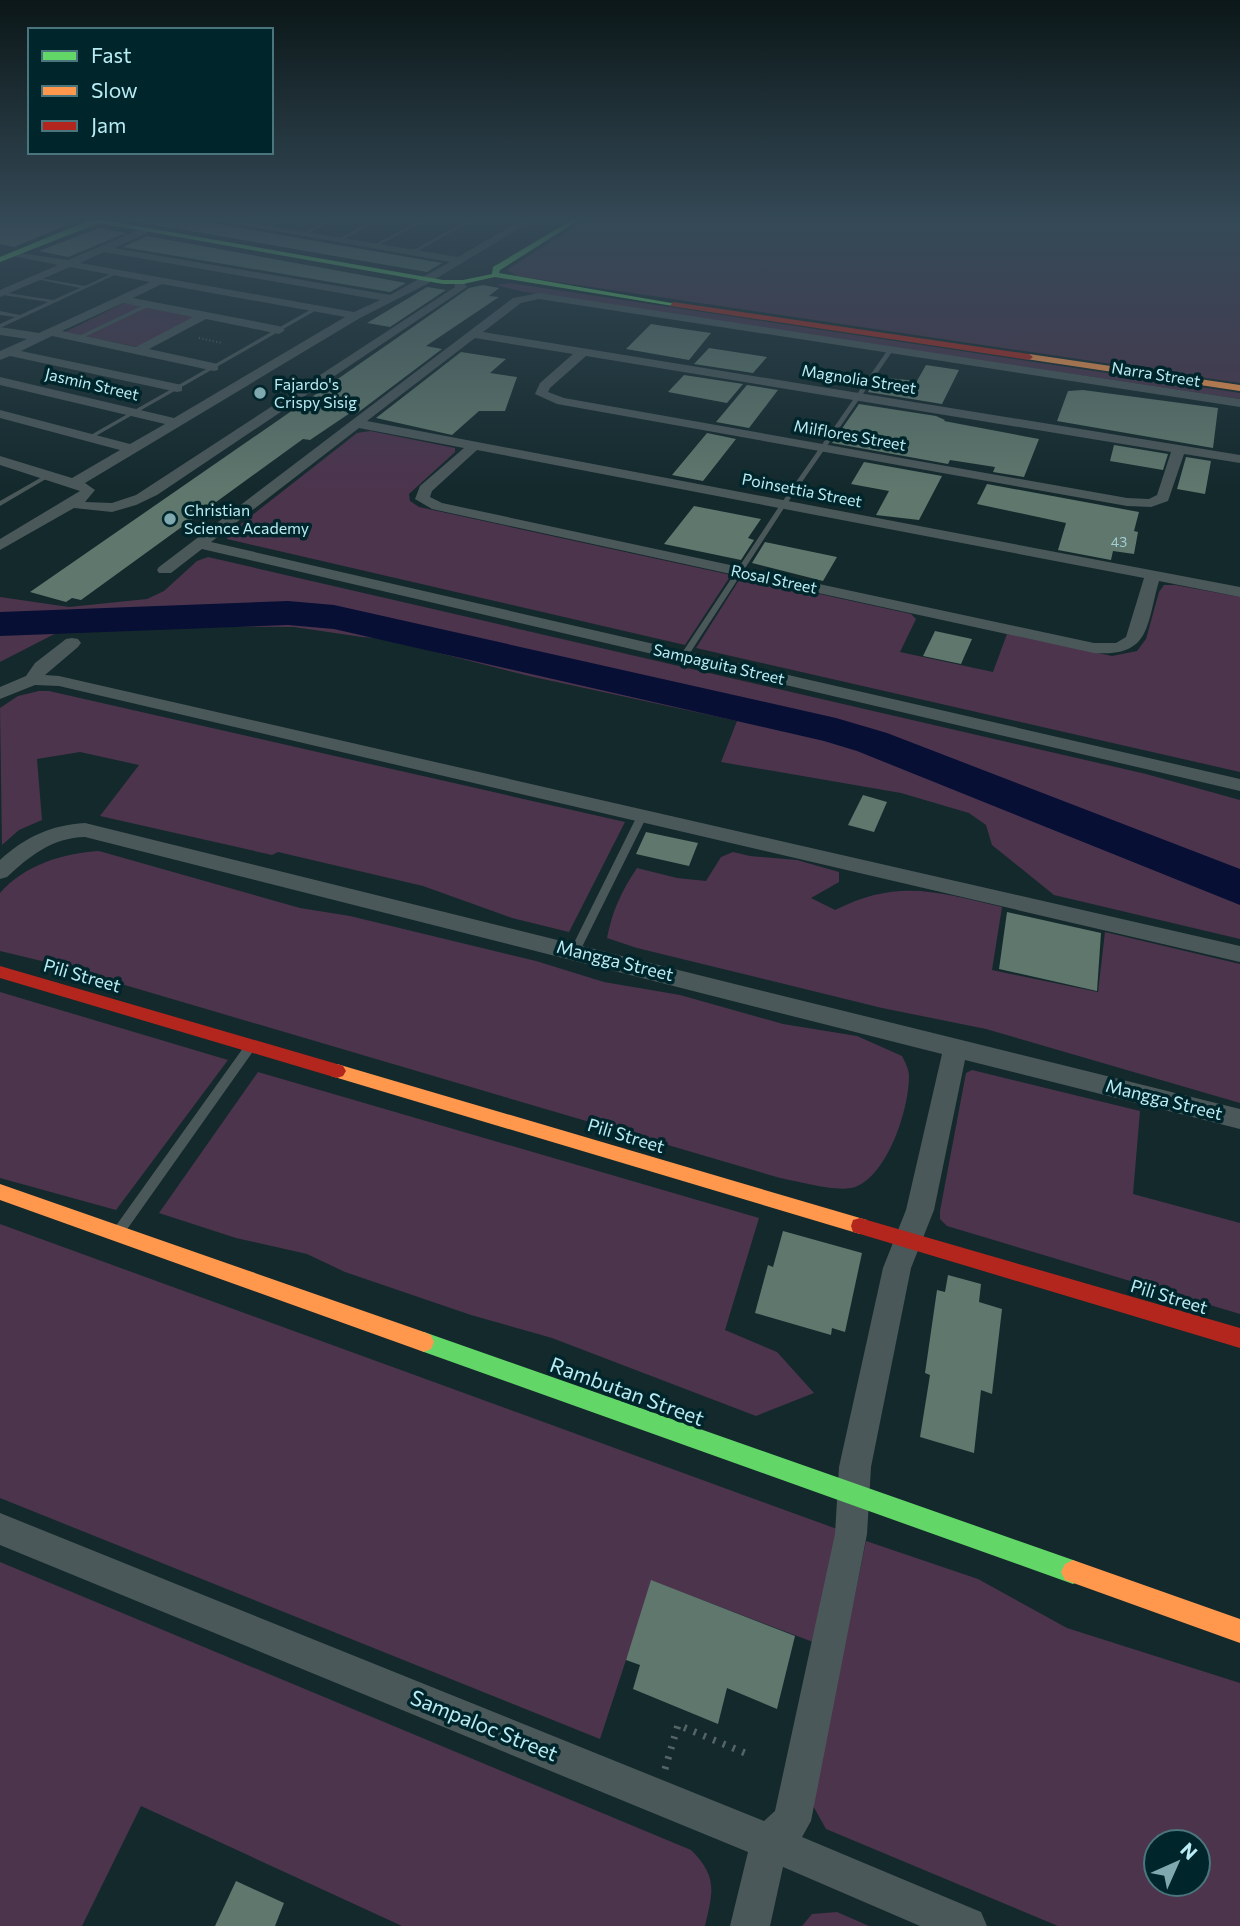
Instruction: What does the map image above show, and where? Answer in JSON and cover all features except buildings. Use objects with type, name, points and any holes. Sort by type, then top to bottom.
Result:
[{"type":"street","points":[[4,354],[98,310]]},
{"type":"street","points":[[179,310],[279,330]]},
{"type":"street","points":[[326,310],[356,316]]},
{"type":"street","points":[[74,483],[368,310]]},
{"type":"street","points":[[70,503],[93,509],[107,509],[152,492],[427,310]]},
{"type":"street","name":"Narra Street","points":[[473,334],[504,310]]},
{"type":"street","name":"Narra Street","points":[[631,310],[1240,403]]},
{"type":"street","points":[[715,310],[1240,388]]},
{"type":"street","points":[[137,351],[205,315]]},
{"type":"street","points":[[0,328],[78,338],[214,367]]},
{"type":"street","points":[[165,570],[473,334]]},
{"type":"street","name":"Magnolia Street","points":[[473,334],[1240,459]]},
{"type":"street","name":"Milflores Street","points":[[583,352],[544,386],[541,394],[562,401],[1144,504],[1156,502],[1165,495],[1179,449]]},
{"type":"street","points":[[4,354],[177,388]]},
{"type":"street","name":"Jasmin Street","points":[[0,381],[175,422]]},
{"type":"street","points":[[0,414],[92,436],[132,449]]},
{"type":"street","name":"Poinsettia Street","points":[[356,423],[1240,592]]},
{"type":"street","name":"Rosal Street","points":[[474,446],[425,489],[422,499],[437,506],[739,572],[1109,649],[1121,648],[1134,638],[1153,576]]},
{"type":"street","points":[[0,460],[74,483],[88,490],[84,496],[0,545]]},
{"type":"street","name":"Sampaguita Street","points":[[199,544],[1240,785]]},
{"type":"street","points":[[33,680],[41,667],[72,643]]},
{"type":"street","points":[[0,694],[33,680],[59,681],[1240,954]]},
{"type":"street","name":"Mangga Street","points":[[0,872],[39,839],[69,830],[85,830],[1240,1119]]},
{"type":"street","name":"Pili Street","points":[[0,972],[1240,1338]]},
{"type":"street","points":[[750,1926],[769,1842],[792,1821],[851,1534],[855,1467],[897,1268],[920,1210],[955,1049]]},
{"type":"street","name":"Rambutan Street","points":[[0,1192],[1240,1631]]},
{"type":"street","name":"Sampaloc Street","points":[[0,1529],[657,1796],[967,1926]]},
{"type":"lane","points":[[0,328],[37,310]]},
{"type":"lane","points":[[78,338],[138,310]]},
{"type":"lane","points":[[92,436],[314,310]]},
{"type":"lane","points":[[0,313],[21,317]]},
{"type":"lane","points":[[684,656],[822,447],[891,349]]},
{"type":"lane","points":[[0,504],[49,475]]},
{"type":"lane","points":[[575,951],[643,814]]},
{"type":"lane","points":[[117,1233],[251,1045]]},
{"type":"path","points":[[171,333],[248,347]]},
{"type":"path","points":[[657,1796],[678,1725],[746,1753]]},
{"type":"shaded area","points":[[110,310],[159,310],[196,317],[138,347],[65,332]]},
{"type":"shaded area","points":[[644,310],[688,310],[1240,393],[1240,399]]},
{"type":"shaded area","points":[[746,310],[1240,310],[1240,383]]},
{"type":"shaded area","points":[[370,431],[455,448],[455,452],[409,494],[410,501],[419,507],[731,575],[685,645],[227,539],[228,534],[357,433]]},
{"type":"shaded area","points":[[208,557],[1146,774],[1240,800],[1240,939],[1054,895],[992,845],[986,825],[969,813],[901,793],[721,762],[737,721],[529,676],[439,653],[404,640],[294,627],[68,627],[0,662],[0,597],[69,607],[147,599],[164,591],[197,561]]},
{"type":"shaded area","points":[[741,577],[911,614],[916,619],[900,652],[993,672],[1007,634],[1112,656],[1137,651],[1146,639],[1159,592],[1164,585],[1240,597],[1240,772],[696,648]]},
{"type":"shaded area","points":[[49,691],[625,822],[569,932],[512,918],[423,886],[278,852],[272,855],[100,816],[139,765],[80,752],[37,759],[42,820],[19,830],[2,845],[0,708],[18,696]]},
{"type":"shaded area","points":[[99,851],[300,908],[350,916],[536,961],[604,982],[680,995],[783,1024],[857,1036],[902,1056],[909,1076],[901,1122],[887,1155],[867,1180],[848,1188],[818,1186],[780,1178],[50,963],[0,951],[0,893],[21,875],[45,862],[72,854]]},
{"type":"shaded area","points":[[733,852],[797,860],[839,872],[839,882],[811,898],[835,910],[858,900],[899,891],[938,893],[1002,907],[992,970],[1098,992],[1105,932],[1240,964],[1240,1103],[986,1029],[882,1008],[637,948],[607,938],[618,901],[637,868],[677,878],[706,881],[721,857]]},
{"type":"shaded area","points":[[0,992],[228,1060],[116,1210],[0,1178]]},
{"type":"shaded area","points":[[972,1070],[1140,1111],[1133,1194],[1240,1223],[1240,1314],[947,1226],[940,1219],[940,1211],[966,1073]]},
{"type":"shaded area","points":[[258,1072],[759,1218],[725,1330],[777,1352],[814,1393],[756,1416],[552,1338],[471,1315],[345,1272],[307,1254],[236,1238],[159,1213]]},
{"type":"shaded area","points":[[0,1224],[837,1529],[813,1642],[652,1581],[600,1739],[0,1498]]},
{"type":"shaded area","points":[[866,1541],[978,1579],[1067,1628],[1240,1683],[1240,1926],[1058,1926],[826,1829],[812,1804]]},
{"type":"shaded area","points":[[0,1562],[691,1850],[706,1868],[711,1885],[705,1926],[402,1926],[141,1806],[82,1926],[0,1926]]},
{"type":"shaded area","points":[[837,1912],[869,1926],[802,1926],[812,1914]]},
{"type":"waterway","points":[[0,624],[288,613],[334,617],[836,731],[872,742],[1240,888]]},
{"type":"traffic: fast","points":[[424,1342],[1073,1572]]},
{"type":"traffic: slow","points":[[1029,357],[1240,388]]},
{"type":"traffic: slow","points":[[337,1071],[860,1226]]},
{"type":"traffic: slow","points":[[0,1192],[424,1342]]},
{"type":"traffic: slow","points":[[1073,1572],[1240,1631]]},
{"type":"traffic: jam","points":[[712,310],[1029,357]]},
{"type":"traffic: jam","points":[[0,972],[337,1071]]},
{"type":"traffic: jam","points":[[860,1226],[1240,1338]]},
{"type":"place","name":"Fajardo's Crispy Sisig","points":[[260,393]]},
{"type":"place","name":"Christian Science Academy","points":[[170,519]]}]
